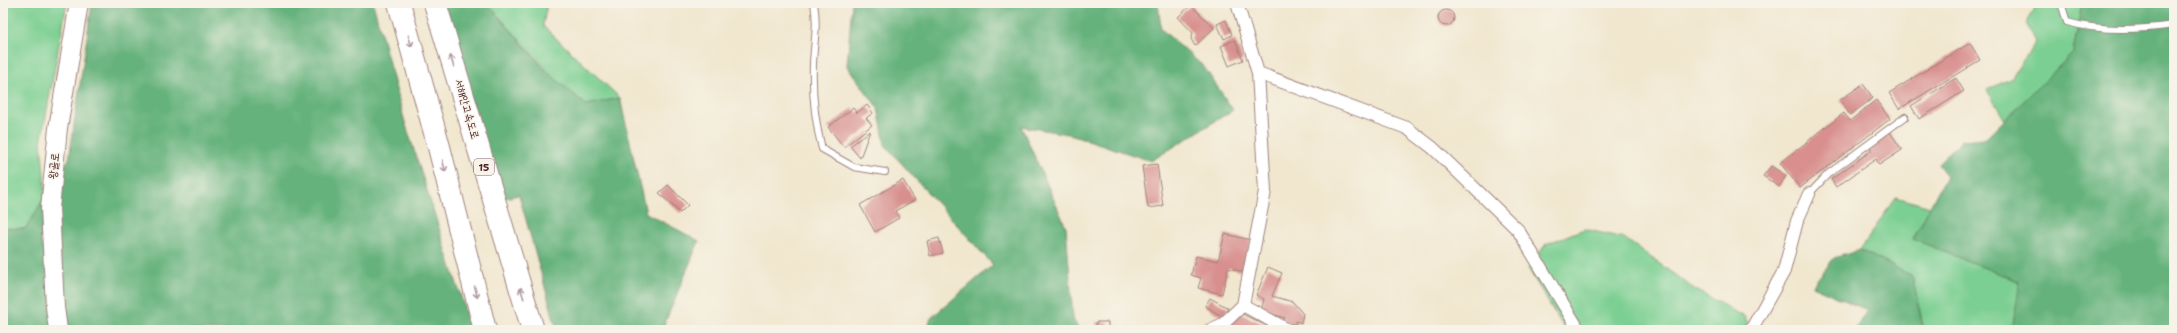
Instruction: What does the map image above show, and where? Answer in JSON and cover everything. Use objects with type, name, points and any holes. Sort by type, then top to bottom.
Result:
[{"type":"highway","points":[[399,3],[439,146],[486,330]]},
{"type":"highway","name":"서해안고속도로","points":[[436,3],[533,330]]},
{"type":"main road","name":"왕골로","points":[[58,330],[55,307],[50,208],[58,128],[79,3]]},
{"type":"street","points":[[1210,330],[1223,324],[1243,305],[1265,191],[1258,73],[1237,3]]},
{"type":"street","points":[[1258,73],[1407,128],[1433,148],[1518,230],[1579,330]]},
{"type":"street","points":[[1751,330],[1784,271],[1797,221],[1809,194]]},
{"type":"street","points":[[1243,305],[1288,330],[1294,330]]},
{"type":"lane","points":[[814,3],[817,23],[813,64],[816,125],[822,149],[854,167],[885,172]]},
{"type":"lane","points":[[2061,3],[2067,22],[2080,25],[2142,30],[2174,25]]},
{"type":"lane","points":[[1809,194],[1828,174],[1905,117]]},
{"type":"green space","points":[[3,3],[67,3],[41,142],[46,196],[25,229],[3,228]]},
{"type":"green space","points":[[92,3],[373,3],[404,119],[464,306],[468,330],[3,330],[3,228],[25,229],[69,159]]},
{"type":"green space","points":[[441,3],[487,3],[544,69],[586,105],[620,98],[646,213],[699,241],[662,330],[557,330],[519,195],[499,199]]},
{"type":"green space","points":[[487,3],[547,3],[543,26],[620,98],[586,105],[551,75]]},
{"type":"green space","points":[[852,3],[1158,3],[1161,29],[1204,67],[1233,110],[1151,161],[1073,135],[1021,126],[1066,227],[1073,319],[1079,330],[927,330],[931,318],[993,265],[885,145],[878,108],[847,66]]},
{"type":"green space","points":[[2038,3],[2082,3],[2073,53],[2005,120],[1987,90],[2010,79],[2036,42],[2026,23]]},
{"type":"green space","points":[[2082,3],[2174,3],[2174,330],[2012,330],[2020,282],[1913,239],[1946,176],[1938,163],[1962,140],[1986,138],[2073,53]]},
{"type":"green space","points":[[1896,197],[1930,207],[1913,239],[2021,282],[2012,330],[1924,330],[1912,276],[1860,250]]},
{"type":"green space","points":[[1584,229],[1624,238],[1697,291],[1745,317],[1751,330],[1565,330],[1528,268],[1546,244]]},
{"type":"green space","points":[[1860,250],[1912,276],[1924,330],[1855,330],[1867,310],[1812,286],[1834,258]]},
{"type":"building","points":[[1191,5],[1214,28],[1195,46],[1191,39],[1193,33],[1178,17]]},
{"type":"building","points":[[1446,10],[1452,12],[1454,18],[1452,24],[1446,26],[1440,24],[1438,18],[1440,12]]},
{"type":"building","points":[[1226,20],[1232,35],[1224,39],[1217,24]]},
{"type":"building","points":[[1235,40],[1243,60],[1229,66],[1221,46]]},
{"type":"building","points":[[1970,43],[1980,60],[1899,109],[1889,93]]},
{"type":"building","points":[[1956,78],[1964,91],[1919,119],[1911,106]]},
{"type":"building","points":[[1863,84],[1873,98],[1850,115],[1840,100]]},
{"type":"building","points":[[1876,100],[1890,119],[1800,188],[1780,163],[1844,113],[1850,121]]},
{"type":"building","points":[[867,105],[873,113],[866,118],[872,125],[844,147],[828,127],[853,108],[857,113]]},
{"type":"building","points":[[870,131],[860,158],[850,146]]},
{"type":"building","points":[[1890,132],[1902,150],[1879,165],[1876,159],[1836,187],[1831,179],[1871,151],[1871,144]]},
{"type":"building","points":[[1157,164],[1163,206],[1148,208],[1142,166]]},
{"type":"building","points":[[1771,166],[1786,176],[1779,187],[1763,176]]},
{"type":"building","points":[[903,180],[915,200],[895,211],[899,218],[875,232],[860,205]]},
{"type":"building","points":[[668,185],[688,205],[680,213],[659,193]]},
{"type":"building","points":[[1225,234],[1251,240],[1244,272],[1228,268],[1222,294],[1198,288],[1201,278],[1191,275],[1196,256],[1218,261]]},
{"type":"building","points":[[939,238],[943,253],[930,256],[927,241]]},
{"type":"building","points":[[1268,267],[1282,273],[1272,296],[1293,302],[1303,314],[1301,323],[1296,321],[1295,326],[1283,323],[1285,318],[1261,311],[1264,299],[1256,295]]},
{"type":"building","points":[[1210,298],[1228,308],[1223,317],[1205,306]]},
{"type":"building","points":[[1238,312],[1267,326],[1266,330],[1229,330]]},
{"type":"building","points":[[1096,322],[1108,322],[1108,330],[1096,330]]}]
